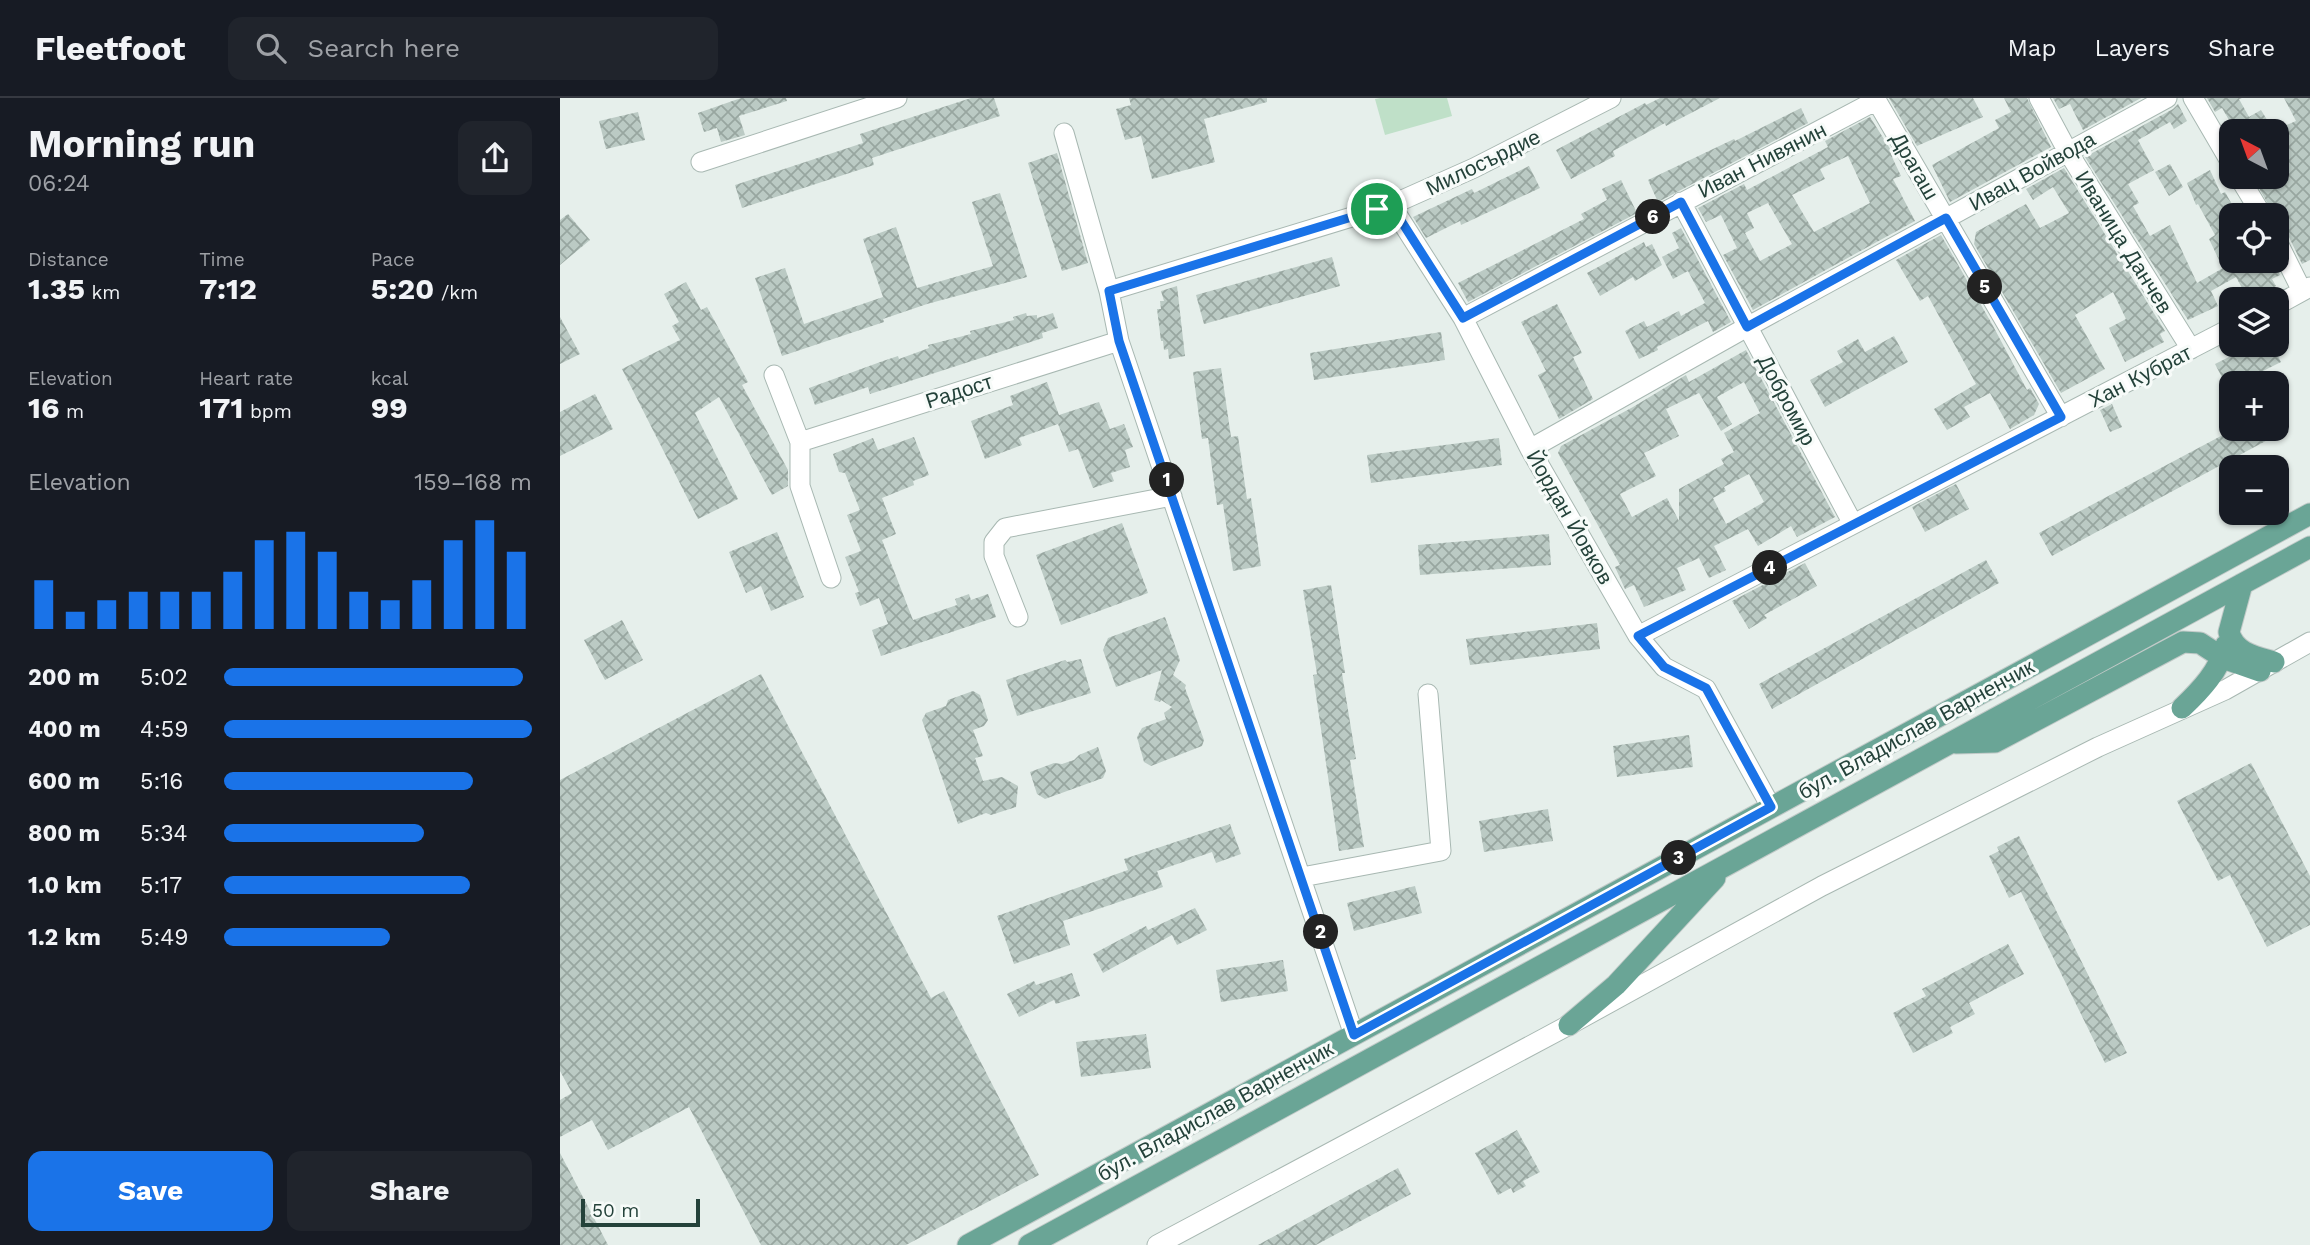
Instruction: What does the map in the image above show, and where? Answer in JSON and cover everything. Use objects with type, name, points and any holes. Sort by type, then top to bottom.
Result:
[{"type":"main road","name":"бул. Владислав Варненчик","points":[[968,1245],[2310,514]]},
{"type":"main road","name":"бул. Владислав Варненчик","points":[[1029,1245],[2310,547]]},
{"type":"main road","points":[[2182,708],[2213,675],[2223,658],[2242,584]]},
{"type":"main road","points":[[2229,632],[2234,644],[2267,667]]},
{"type":"main road","points":[[1950,743],[1995,742],[2183,642],[2200,643],[2223,658],[2267,667]]},
{"type":"main road","points":[[1569,1025],[1616,985],[1726,865]]},
{"type":"street","points":[[701,162],[897,98]]},
{"type":"street","name":"Милосърдие","points":[[1109,291],[1391,205],[1474,168],[1611,98]]},
{"type":"street","name":"Иваница Данчев","points":[[2039,98],[2068,152],[2191,349]]},
{"type":"street","name":"Ивац Войвода","points":[[1530,449],[1747,327],[2167,98]]},
{"type":"street","points":[[2193,98],[2219,142]]},
{"type":"street","name":"Иван Нивянин","points":[[1463,318],[1876,99]]},
{"type":"street","name":"Драгаш","points":[[1876,99],[2061,417]]},
{"type":"street","points":[[1064,132],[1109,291],[1119,341],[1354,1035]]},
{"type":"street","name":"Добромир","points":[[1681,202],[1853,524]]},
{"type":"street","name":"Йордан Йовков","points":[[1391,205],[1463,318],[1530,449],[1638,636],[1664,667],[1706,688],[1771,807]]},
{"type":"street","points":[[2289,260],[2306,289],[2289,298]]},
{"type":"street","name":"Хан Кубрат","points":[[1638,636],[2219,334]]},
{"type":"street","name":"Радост","points":[[800,442],[1119,341]]},
{"type":"street","points":[[774,375],[800,442],[800,486],[831,578]]},
{"type":"street","points":[[1018,617],[994,556],[993,542],[1004,528],[1172,496]]},
{"type":"street","points":[[1157,1245],[1569,1025],[1822,886],[2098,747],[2267,667],[2310,642]]},
{"type":"street","points":[[1302,877],[1441,851],[1428,694]]},
{"type":"green space","points":[[1447,98],[1452,116],[1385,135],[1375,99]]},
{"type":"building","points":[[741,98],[786,98],[787,101],[739,116],[745,135],[721,142],[717,128],[704,132],[698,113]]},
{"type":"building","points":[[971,98],[994,98],[1000,116],[872,158],[874,165],[742,208],[735,185],[863,143],[860,134]]},
{"type":"building","points":[[1129,98],[1267,98],[1267,102],[1204,119],[1215,162],[1152,179],[1141,136],[1125,140],[1116,109],[1131,105]]},
{"type":"building","points":[[1660,98],[1720,98],[1613,151],[1615,156],[1571,179],[1556,150],[1645,103],[1646,105]]},
{"type":"building","points":[[1889,98],[1973,98],[1983,117],[1917,146]]},
{"type":"building","points":[[2004,98],[2027,98],[2051,147],[1950,202],[1932,165],[1999,128],[1995,120],[2011,112]]},
{"type":"building","points":[[2053,98],[2141,98],[2083,130],[2070,104],[2059,109]]},
{"type":"building","points":[[2207,98],[2242,98],[2239,99],[2249,117],[2261,110],[2267,119],[2228,119],[2222,108],[2215,112]]},
{"type":"building","points":[[2284,98],[2310,98],[2310,260],[2302,264],[2289,237],[2289,203],[2267,203],[2260,189],[2289,189],[2289,124],[2296,121]]},
{"type":"building","points":[[2178,104],[2187,121],[2174,129],[2170,122],[2138,140],[2154,170],[2128,184],[2139,203],[2133,206],[2150,236],[2170,225],[2197,283],[2219,270],[2219,273],[2280,275],[2272,279],[2276,286],[2274,287],[2241,287],[2236,277],[2211,291],[2218,306],[2188,320],[2085,157]]},
{"type":"building","points":[[1801,108],[1808,123],[1658,202],[1648,180]]},
{"type":"building","points":[[638,112],[645,140],[606,149],[599,121]]},
{"type":"building","points":[[1870,117],[1894,155],[1892,157],[1901,176],[1893,179],[1915,221],[1753,310],[1723,255],[1737,248],[1721,215],[1706,222],[1698,208],[1744,184],[1747,190],[1828,147],[1825,141]],"holes":[[[1848,156],[1870,203],[1814,232],[1792,195],[1825,179],[1820,169]],[[1768,203],[1792,244],[1760,261],[1745,233],[1754,228],[1747,213]]]},
{"type":"building","points":[[1057,153],[1088,263],[1062,271],[1028,163]]},
{"type":"building","points":[[2170,164],[2183,187],[2169,196],[2155,172]]},
{"type":"building","points":[[1529,166],[1540,188],[1461,225],[1460,221],[1426,238],[1413,217],[1472,189],[1474,193]]},
{"type":"building","points":[[2064,168],[2165,331],[2160,334],[2164,342],[2125,362],[2109,328],[2126,319],[2113,292],[2075,315],[2105,369],[2061,393],[1974,244],[1976,232],[2026,204],[2040,228],[2069,213],[2053,187],[2033,200],[2026,189]]},
{"type":"building","points":[[2210,170],[2221,194],[2225,192],[2231,203],[2219,203],[2219,260],[2209,239],[2215,235],[2198,204],[2196,205],[2187,183]]},
{"type":"building","points":[[1621,180],[1637,213],[1468,302],[1458,283],[1584,219],[1581,214],[1607,200],[1602,189]]},
{"type":"building","points":[[1000,193],[1027,277],[927,304],[883,319],[884,322],[782,356],[755,278],[785,268],[804,324],[883,297],[863,239],[896,227],[917,288],[993,266],[972,202]]},
{"type":"building","points":[[568,214],[590,240],[560,265],[560,220]]},
{"type":"building","points":[[1681,228],[1731,322],[1713,332],[1708,321],[1639,359],[1625,331],[1644,321],[1647,327],[1679,311],[1681,316],[1705,303],[1688,271],[1673,279],[1662,257],[1679,248],[1672,233]]},
{"type":"building","points":[[1941,235],[2027,390],[2030,388],[2039,404],[2034,415],[2010,429],[1990,393],[1964,407],[1970,417],[1947,430],[1934,409],[1976,384],[1928,296],[1920,301],[1896,260]]},
{"type":"building","points":[[1644,242],[1646,247],[1652,244],[1662,265],[1635,281],[1633,277],[1600,296],[1587,273]]},
{"type":"building","points":[[1332,257],[1340,286],[1204,324],[1196,295]]},
{"type":"building","points":[[686,282],[701,310],[707,307],[748,382],[742,385],[788,470],[788,486],[772,495],[719,397],[695,413],[738,499],[698,519],[622,369],[680,340],[672,326],[679,322],[664,294]]},
{"type":"building","points":[[1177,286],[1185,356],[1169,359],[1168,349],[1164,350],[1161,341],[1157,309],[1161,309],[1160,301],[1164,301],[1161,291]]},
{"type":"building","points":[[1557,304],[1582,353],[1573,357],[1593,399],[1559,419],[1538,375],[1546,371],[1521,322]]},
{"type":"building","points":[[1026,313],[1027,316],[1037,315],[1037,318],[1053,313],[1058,328],[1042,333],[1043,338],[870,394],[868,387],[815,405],[809,388],[898,356],[899,359],[929,348],[928,345],[971,334],[970,331],[1014,320],[1013,317]]},
{"type":"building","points":[[560,317],[580,354],[560,364]]},
{"type":"building","points":[[1441,332],[1445,360],[1314,380],[1310,353]]},
{"type":"building","points":[[1894,336],[1908,362],[1825,407],[1810,380],[1843,362],[1837,351],[1858,339],[1865,352]]},
{"type":"building","points":[[1746,350],[1835,517],[1797,537],[1791,526],[1758,546],[1748,529],[1714,546],[1726,570],[1709,578],[1699,558],[1677,568],[1686,590],[1644,607],[1634,585],[1625,589],[1615,567],[1620,565],[1558,453],[1561,446],[1686,375],[1689,382]],"holes":[[[1744,382],[1760,413],[1724,433],[1734,452],[1721,459],[1724,464],[1679,489],[1679,521],[1667,498],[1632,517],[1620,494],[1656,476],[1644,453],[1679,436],[1666,409],[1699,393],[1721,431],[1732,424],[1717,397]],[[1749,474],[1764,502],[1726,524],[1713,498],[1726,491],[1724,487]]]},
{"type":"building","points":[[2229,357],[2278,357],[2281,362],[2263,371],[2219,372],[2215,364]]},
{"type":"building","points":[[1221,368],[1231,437],[1238,436],[1247,499],[1251,498],[1261,566],[1233,571],[1223,504],[1217,505],[1208,438],[1202,439],[1193,372]]},
{"type":"building","points":[[1047,382],[1059,415],[1099,402],[1110,429],[1124,424],[1133,447],[1125,450],[1130,467],[1111,473],[1114,481],[1093,488],[1078,449],[1069,452],[1058,424],[1019,438],[1022,445],[985,459],[971,421],[1013,405],[1010,396]]},
{"type":"building","points":[[595,394],[613,429],[560,456],[560,412]]},
{"type":"building","points":[[2112,404],[2122,427],[2110,432],[2100,410]]},
{"type":"building","points":[[914,437],[929,475],[913,481],[914,485],[882,498],[896,534],[882,540],[913,620],[957,605],[955,599],[969,594],[971,600],[988,594],[996,617],[881,656],[872,630],[888,624],[879,598],[860,606],[855,593],[859,592],[845,557],[861,551],[847,515],[860,510],[845,473],[839,472],[833,454],[873,438],[878,450]]},
{"type":"building","points":[[2219,437],[2219,441],[2266,441],[2240,455],[2219,455],[2219,466],[2052,556],[2039,533]]},
{"type":"building","points":[[1499,438],[1502,465],[1371,483],[1367,455]]},
{"type":"building","points":[[1956,484],[1969,509],[1925,532],[1912,507]]},
{"type":"building","points":[[1122,523],[1148,593],[1061,625],[1036,555]]},
{"type":"building","points":[[777,532],[804,597],[771,611],[761,586],[746,593],[729,552]]},
{"type":"building","points":[[1549,534],[1551,565],[1420,575],[1418,545]]},
{"type":"building","points":[[1986,560],[1999,583],[1772,709],[1759,684]]},
{"type":"building","points":[[1805,563],[1817,586],[1764,615],[1767,618],[1749,629],[1732,601]]},
{"type":"building","points":[[1331,585],[1356,759],[1350,760],[1364,847],[1339,851],[1313,675],[1317,674],[1303,590]]},
{"type":"building","points":[[1165,617],[1180,660],[1173,675],[1186,685],[1204,740],[1202,746],[1151,766],[1144,762],[1137,737],[1142,728],[1166,719],[1164,713],[1172,707],[1161,700],[1154,700],[1162,670],[1116,687],[1103,650],[1108,638]]},
{"type":"building","points":[[622,620],[643,660],[605,680],[584,640]]},
{"type":"building","points":[[1597,623],[1600,649],[1470,665],[1466,639]]},
{"type":"building","points":[[1081,659],[1091,693],[1017,716],[1006,680],[1065,660],[1067,662]]},
{"type":"building","points":[[761,674],[931,998],[944,991],[1039,1175],[906,1245],[761,1245],[689,1107],[608,1150],[592,1120],[560,1137],[560,1100],[572,1093],[560,1071],[560,780]]},
{"type":"building","points":[[973,691],[980,695],[988,720],[984,726],[973,730],[983,756],[975,758],[983,781],[1002,777],[1018,786],[1016,807],[991,815],[986,813],[958,824],[922,720],[926,713],[946,706],[948,700]]},
{"type":"building","points":[[1689,735],[1693,767],[1617,777],[1613,746]]},
{"type":"building","points":[[1098,747],[1106,771],[1103,778],[1045,799],[1037,794],[1030,772],[1054,763],[1062,764],[1074,760]]},
{"type":"building","points":[[2251,763],[2310,876],[2310,925],[2267,947],[2230,875],[2218,881],[2177,801]]},
{"type":"building","points":[[1548,809],[1553,841],[1484,852],[1479,821]]},
{"type":"building","points":[[1230,824],[1241,854],[1216,863],[1212,852],[1157,871],[1163,887],[1063,921],[1070,945],[1014,964],[997,916],[1128,870],[1124,859]]},
{"type":"building","points":[[2019,836],[2127,1053],[2105,1063],[2021,892],[2009,898],[1989,856],[1999,851],[1997,847]]},
{"type":"building","points":[[1415,886],[1422,913],[1354,931],[1347,903]]},
{"type":"building","points":[[1195,908],[1207,930],[1177,945],[1172,935],[1103,973],[1093,954],[1146,926],[1148,930]]},
{"type":"building","points":[[2008,944],[2024,974],[1969,1003],[1975,1014],[1950,1027],[1953,1033],[1913,1053],[1893,1013],[1926,996],[1922,989]]},
{"type":"building","points":[[1283,960],[1288,991],[1221,1002],[1216,970]]},
{"type":"building","points":[[1072,973],[1080,996],[1056,1004],[1054,1000],[1019,1017],[1007,994],[1034,981],[1036,985]]},
{"type":"building","points":[[1146,1034],[1151,1068],[1081,1077],[1076,1042]]},
{"type":"building","points":[[1517,1130],[1540,1172],[1523,1181],[1526,1186],[1513,1193],[1511,1188],[1498,1195],[1475,1153]]},
{"type":"building","points":[[560,1153],[608,1245],[560,1245]]},
{"type":"building","points":[[1398,1168],[1411,1194],[1316,1245],[1258,1245]]},
{"type":"route","points":[[1681,202],[1747,327],[1946,218],[2061,417],[1638,636],[1664,667],[1706,688],[1771,807],[1354,1035],[1119,341],[1109,291],[1377,209],[1391,205],[1463,318],[1681,202]]}]
